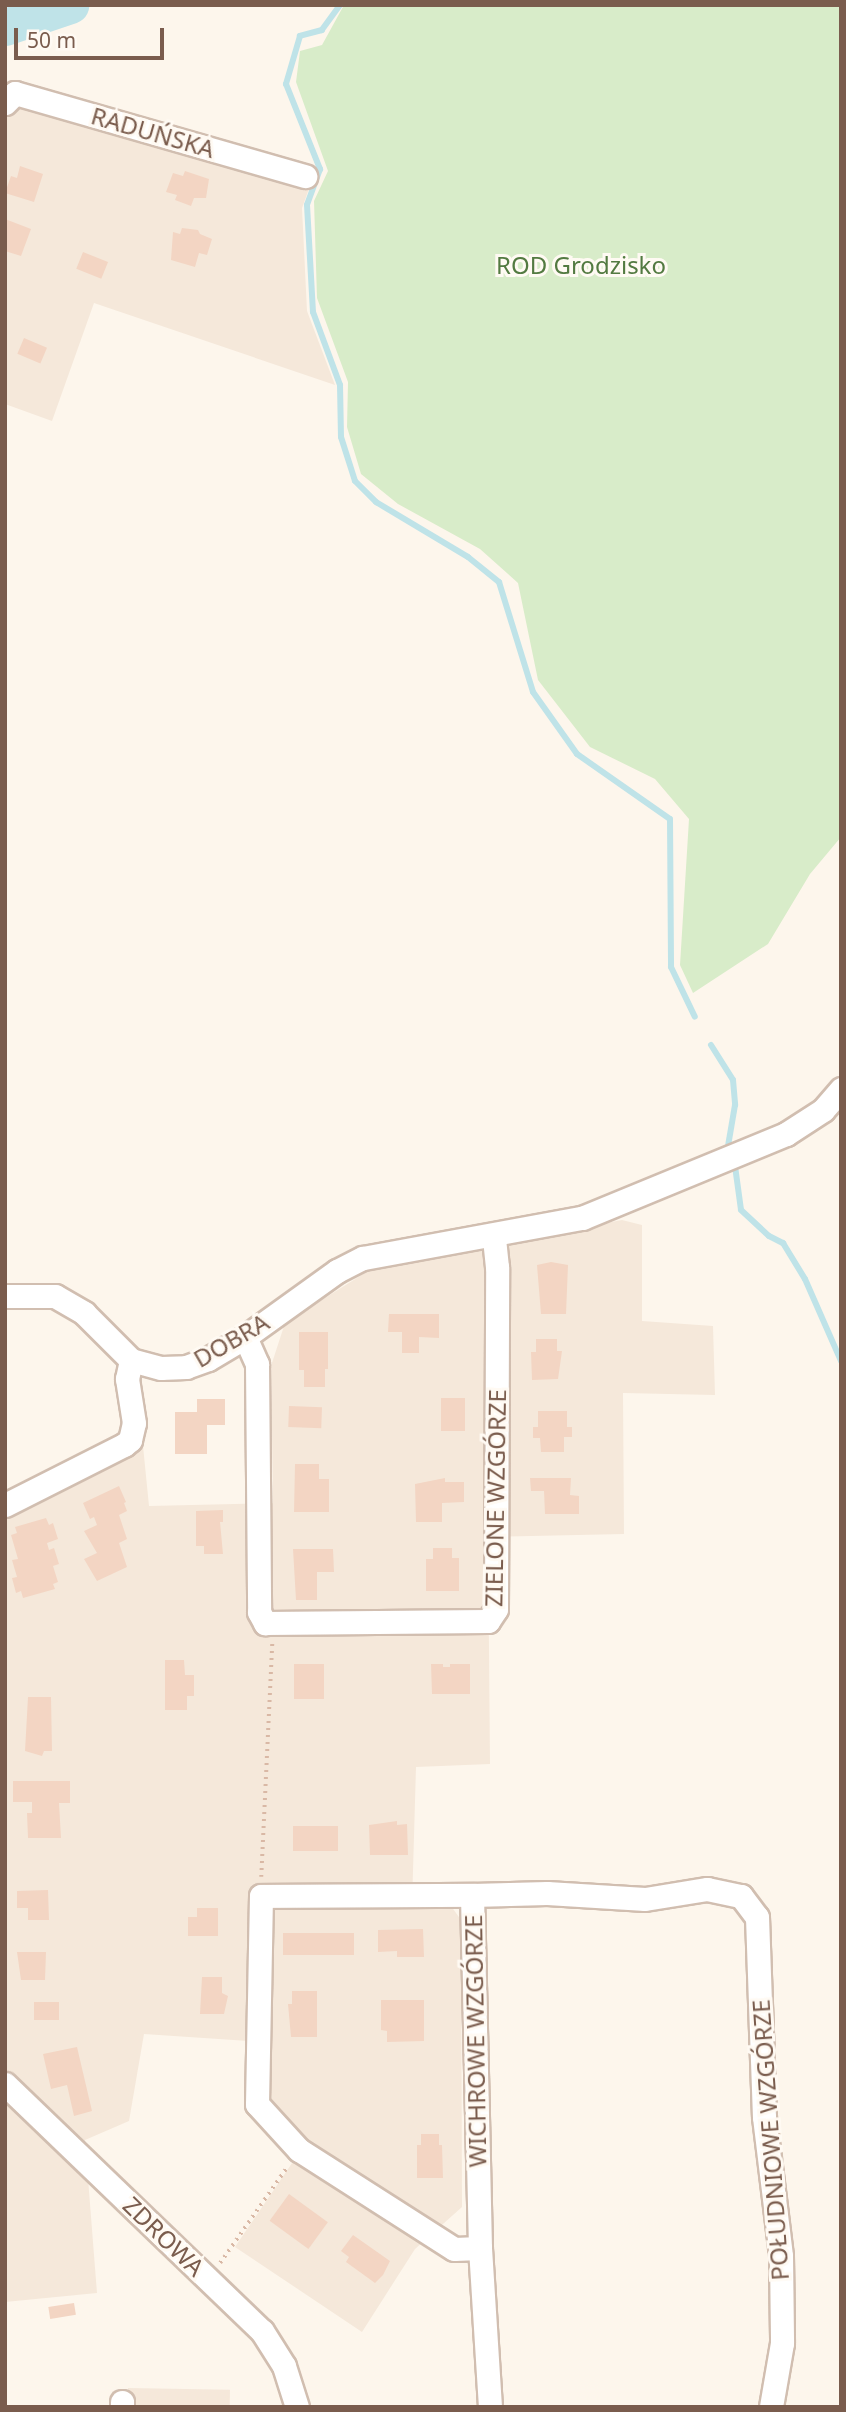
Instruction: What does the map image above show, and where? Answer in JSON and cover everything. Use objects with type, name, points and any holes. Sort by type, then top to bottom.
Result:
[{"type":"street","name":"RADUŃSKA","points":[[5,103],[15,93],[305,176]]},
{"type":"street","name":"DOBRA","points":[[131,1360],[161,1368],[186,1367],[208,1359],[245,1337],[337,1270],[363,1258],[582,1218],[786,1134],[823,1110],[841,1089]]},
{"type":"street","name":"ZIELONE WZGÓRZE","points":[[273,1625],[482,1622],[493,1619],[496,1609],[497,1267],[494,1236]]},
{"type":"street","points":[[5,1296],[42,1294],[71,1303],[131,1360],[127,1379],[134,1423],[130,1440],[124,1446],[5,1505]]},
{"type":"street","points":[[245,1337],[257,1364],[260,1612],[265,1623],[273,1625]]},
{"type":"street","name":"POŁUDNIOWE WZGÓRZE","points":[[472,1895],[547,1893],[645,1899],[707,1889],[741,1896],[758,1917],[764,2117],[781,2256],[782,2343],[771,2407]]},
{"type":"street","name":"WICHROWE WZGÓRZE","points":[[261,1896],[472,1895],[480,2248],[490,2407]]},
{"type":"street","points":[[261,1896],[257,2104],[299,2150],[454,2249],[480,2248]]},
{"type":"street","name":"ZDROWA","points":[[5,2084],[262,2331],[284,2366],[297,2407]]},
{"type":"path","points":[[261,1896],[273,1625]]},
{"type":"path","points":[[209,2279],[299,2150]]},
{"type":"shaded area","points":[[5,99],[310,186],[302,208],[307,311],[335,385],[94,303],[52,421],[5,404]]},
{"type":"shaded area","points":[[622,1220],[642,1225],[642,1321],[713,1326],[715,1395],[623,1393],[624,1534],[488,1537],[490,1764],[416,1767],[412,1906],[451,1906],[461,1920],[462,2207],[415,2249],[362,2332],[235,2247],[303,2147],[261,2104],[265,2042],[144,2034],[129,2121],[85,2140],[97,2293],[5,2302],[5,1516],[143,1446],[149,1506],[273,1503],[271,1366],[285,1323],[376,1266]]},
{"type":"shaded area","points":[[128,2388],[230,2390],[230,2407],[128,2407]]},
{"type":"green space","name":"ROD Grodzisko","points":[[344,5],[841,5],[841,837],[810,874],[768,944],[693,993],[680,965],[689,819],[655,779],[590,747],[538,680],[518,583],[480,549],[398,504],[361,474],[347,427],[348,382],[317,298],[314,201],[328,171],[296,82],[300,51],[322,45]]},
{"type":"building","points":[[20,166],[43,174],[34,202],[5,193],[11,176],[17,178]]},
{"type":"building","points":[[185,171],[209,179],[206,198],[194,198],[191,206],[175,200],[177,195],[166,192],[173,173],[183,176]]},
{"type":"building","points":[[5,219],[31,229],[21,256],[5,251]]},
{"type":"building","points":[[182,228],[198,230],[200,234],[212,239],[207,255],[199,253],[195,267],[171,260],[173,232],[180,234]]},
{"type":"building","points":[[83,252],[108,262],[101,279],[76,269]]},
{"type":"building","points":[[24,338],[47,348],[40,363],[17,354]]},
{"type":"building","points":[[551,1262],[568,1265],[566,1314],[541,1314],[537,1265]]},
{"type":"building","points":[[389,1314],[439,1314],[439,1338],[419,1337],[419,1353],[402,1353],[402,1332],[388,1332]]},
{"type":"building","points":[[299,1332],[328,1332],[325,1387],[304,1387],[304,1370],[299,1370]]},
{"type":"building","points":[[536,1339],[557,1339],[557,1351],[562,1351],[558,1379],[532,1380],[531,1352],[536,1352]]},
{"type":"building","points":[[441,1398],[465,1398],[465,1431],[441,1431]]},
{"type":"building","points":[[197,1399],[225,1399],[225,1425],[207,1425],[207,1454],[175,1454],[175,1412],[197,1412]]},
{"type":"building","points":[[289,1406],[322,1407],[321,1428],[288,1427]]},
{"type":"building","points":[[538,1411],[567,1411],[567,1427],[572,1427],[572,1437],[564,1437],[564,1452],[541,1452],[540,1438],[533,1438],[533,1427],[538,1427]]},
{"type":"building","points":[[295,1464],[319,1464],[319,1479],[329,1479],[329,1512],[294,1512]]},
{"type":"building","points":[[445,1478],[445,1482],[464,1482],[464,1502],[442,1503],[442,1522],[416,1522],[415,1484]]},
{"type":"building","points":[[530,1478],[571,1478],[570,1495],[579,1496],[579,1514],[545,1514],[544,1491],[531,1491]]},
{"type":"building","points":[[119,1486],[126,1502],[127,1511],[119,1515],[127,1539],[119,1543],[127,1567],[97,1581],[84,1559],[97,1553],[84,1531],[97,1525],[94,1517],[90,1519],[83,1503]]},
{"type":"building","points":[[223,1510],[223,1522],[220,1522],[223,1554],[204,1554],[204,1546],[196,1546],[196,1511]]},
{"type":"building","points":[[46,1518],[49,1525],[53,1523],[58,1539],[47,1543],[49,1550],[54,1548],[59,1564],[53,1566],[58,1582],[53,1584],[55,1589],[23,1598],[21,1591],[16,1593],[12,1578],[17,1577],[12,1560],[18,1559],[11,1535],[17,1533],[15,1527]]},
{"type":"building","points":[[433,1548],[452,1548],[452,1558],[459,1558],[459,1591],[426,1591],[426,1559],[433,1559]]},
{"type":"building","points":[[293,1549],[333,1549],[334,1572],[317,1572],[317,1600],[296,1600]]},
{"type":"building","points":[[165,1660],[184,1660],[185,1675],[194,1675],[194,1696],[187,1696],[187,1710],[165,1710]]},
{"type":"building","points":[[294,1664],[324,1664],[324,1699],[294,1699]]},
{"type":"building","points":[[431,1664],[450,1667],[450,1664],[470,1664],[470,1694],[432,1694]]},
{"type":"building","points":[[28,1697],[51,1697],[52,1751],[44,1751],[42,1756],[25,1751]]},
{"type":"building","points":[[13,1781],[70,1781],[70,1803],[59,1803],[61,1838],[28,1838],[27,1813],[32,1813],[32,1802],[13,1802]]},
{"type":"building","points":[[397,1821],[397,1825],[407,1824],[408,1855],[370,1855],[369,1825]]},
{"type":"building","points":[[293,1826],[338,1826],[338,1851],[293,1851]]},
{"type":"building","points":[[48,1890],[49,1920],[28,1920],[28,1908],[17,1908],[17,1891]]},
{"type":"building","points":[[197,1908],[218,1908],[218,1936],[188,1936],[188,1917],[197,1917]]},
{"type":"building","points":[[423,1929],[424,1957],[397,1957],[397,1951],[378,1952],[378,1930]]},
{"type":"building","points":[[283,1933],[354,1933],[354,1955],[283,1955]]},
{"type":"building","points":[[17,1952],[46,1952],[45,1980],[21,1980]]},
{"type":"building","points":[[202,1977],[222,1977],[222,1993],[228,1996],[224,2014],[200,2014]]},
{"type":"building","points":[[292,1991],[317,1991],[317,2037],[291,2037],[288,2004],[292,2004]]},
{"type":"building","points":[[381,2000],[424,2000],[424,2041],[387,2042],[387,2031],[381,2030]]},
{"type":"building","points":[[34,2002],[59,2002],[59,2020],[34,2020]]},
{"type":"building","points":[[77,2047],[92,2111],[74,2116],[67,2085],[51,2089],[43,2054]]},
{"type":"building","points":[[421,2134],[439,2134],[443,2178],[417,2178],[417,2145],[421,2145]]},
{"type":"building","points":[[289,2194],[328,2222],[308,2249],[270,2221]]},
{"type":"building","points":[[353,2235],[390,2261],[383,2275],[375,2283],[346,2262],[349,2257],[341,2251]]},
{"type":"building","points":[[74,2303],[76,2315],[50,2319],[48,2307]]},
{"type":"waterway","points":[[5,27],[70,5]]},
{"type":"waterway","points":[[340,5],[322,30],[300,36],[286,84],[320,169],[307,205],[313,312],[340,385],[341,437],[355,481],[376,502],[468,557],[499,582],[533,692],[577,754],[670,819],[671,967],[695,1017]]},
{"type":"waterway","points":[[711,1045],[733,1080],[735,1105],[728,1146]]},
{"type":"waterway","points":[[735,1166],[741,1210],[769,1236],[783,1243],[805,1279],[841,1361]]}]
